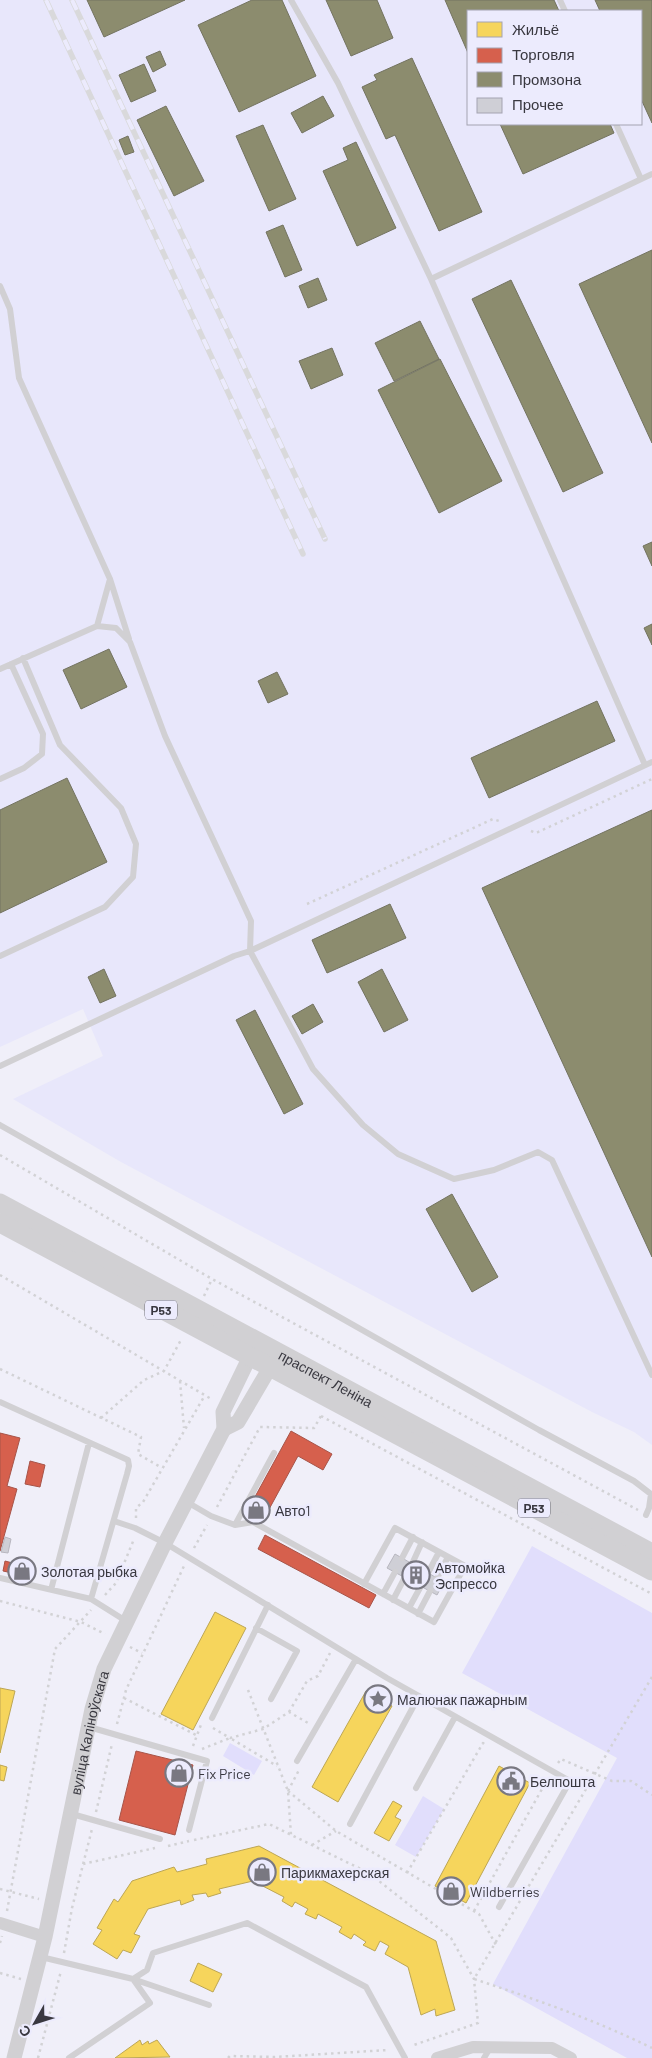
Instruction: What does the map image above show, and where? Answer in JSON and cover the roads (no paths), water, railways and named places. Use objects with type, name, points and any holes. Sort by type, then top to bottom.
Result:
[{"type":"main road","name":"праспект Леніна","points":[[0,1203],[253,1350]]},
{"type":"main road","name":"праспект Леніна","points":[[0,1223],[652,1553]]},
{"type":"main road","name":"праспект Леніна","points":[[274,1361],[652,1571]]},
{"type":"street","name":"вуліца Каліноўскага","points":[[14,2058],[45,1936],[88,1727],[104,1669],[165,1543],[224,1430],[223,1412],[253,1350]]},
{"type":"street","name":"вуліца Каліноўскага","points":[[224,1430],[238,1422],[274,1361]]},
{"type":"street","points":[[2,1923],[45,1936]]},
{"type":"street","points":[[437,2058],[472,2047],[487,2053],[552,2048],[571,2058]]},
{"type":"lane","points":[[292,0],[338,83],[431,279],[645,765]]},
{"type":"lane","points":[[616,125],[641,179]]},
{"type":"lane","points":[[431,279],[652,174]]},
{"type":"lane","points":[[0,286],[10,309],[19,378],[110,578],[130,642],[165,736],[251,921],[250,951],[313,1069],[363,1125],[398,1154],[454,1179],[494,1170],[538,1152],[552,1160],[652,1375]]},
{"type":"lane","points":[[97,626],[110,578]]},
{"type":"lane","points":[[0,669],[97,626],[116,628],[130,642]]},
{"type":"lane","points":[[0,956],[105,907],[133,877],[136,844],[121,808],[60,745],[24,658]]},
{"type":"lane","points":[[0,779],[24,768],[42,754],[43,734],[11,664]]},
{"type":"lane","points":[[0,1066],[90,1022],[234,956],[250,951],[652,762]]},
{"type":"lane","points":[[0,1125],[539,1430],[634,1480],[651,1494],[646,1515]]},
{"type":"lane","points":[[0,1402],[128,1460],[129,1466],[95,1601]]},
{"type":"lane","points":[[51,1590],[89,1443]]},
{"type":"lane","points":[[235,1525],[274,1453]]},
{"type":"lane","points":[[186,1502],[211,1516],[235,1525],[253,1522],[364,1584],[383,1594],[393,1600],[409,1608],[418,1614],[434,1622],[465,1566],[396,1528],[364,1584]]},
{"type":"lane","points":[[114,1522],[135,1528],[165,1543],[356,1659],[570,1781],[498,1907]]},
{"type":"lane","points":[[402,1558],[413,1538]]},
{"type":"lane","points":[[412,1564],[422,1542]]},
{"type":"lane","points":[[428,1573],[439,1552]]},
{"type":"lane","points":[[437,1578],[448,1557]]},
{"type":"lane","points":[[383,1594],[395,1572]]},
{"type":"lane","points":[[393,1600],[405,1577]]},
{"type":"lane","points":[[0,1578],[95,1601],[126,1621]]},
{"type":"lane","points":[[409,1608],[421,1586]]},
{"type":"lane","points":[[418,1614],[430,1591]]},
{"type":"lane","points":[[212,1718],[268,1605]]},
{"type":"lane","points":[[256,1628],[297,1651],[271,1699]]},
{"type":"lane","points":[[297,1761],[356,1659]]},
{"type":"lane","points":[[350,1824],[419,1696]]},
{"type":"lane","points":[[416,1788],[455,1717]]},
{"type":"lane","points":[[88,1727],[207,1761],[190,1830]]},
{"type":"lane","points":[[70,1813],[160,1839]]},
{"type":"lane","points":[[133,1979],[147,1970],[153,1953],[247,1923],[366,1987],[405,2058]]},
{"type":"lane","points":[[40,1957],[133,1979],[209,2005]]},
{"type":"lane","points":[[69,2058],[150,2003],[133,1979]]},
{"type":"railway","points":[[46,0],[303,554]]},
{"type":"railway","points":[[72,0],[325,539]]},
{"type":"place","name":"Авто1","points":[[256,1510]]},
{"type":"place","name":"Золотая рыбка","points":[[22,1571]]},
{"type":"place","name":"Автомойка Эспрессо","points":[[416,1575]]},
{"type":"place","name":"Малюнак пажарным","points":[[378,1699]]},
{"type":"place","name":"Fix Price","points":[[179,1773]]},
{"type":"place","name":"Белпошта","points":[[511,1781]]},
{"type":"place","name":"Парикмахерская","points":[[262,1872]]},
{"type":"place","name":"Wildberries","points":[[451,1891]]}]
